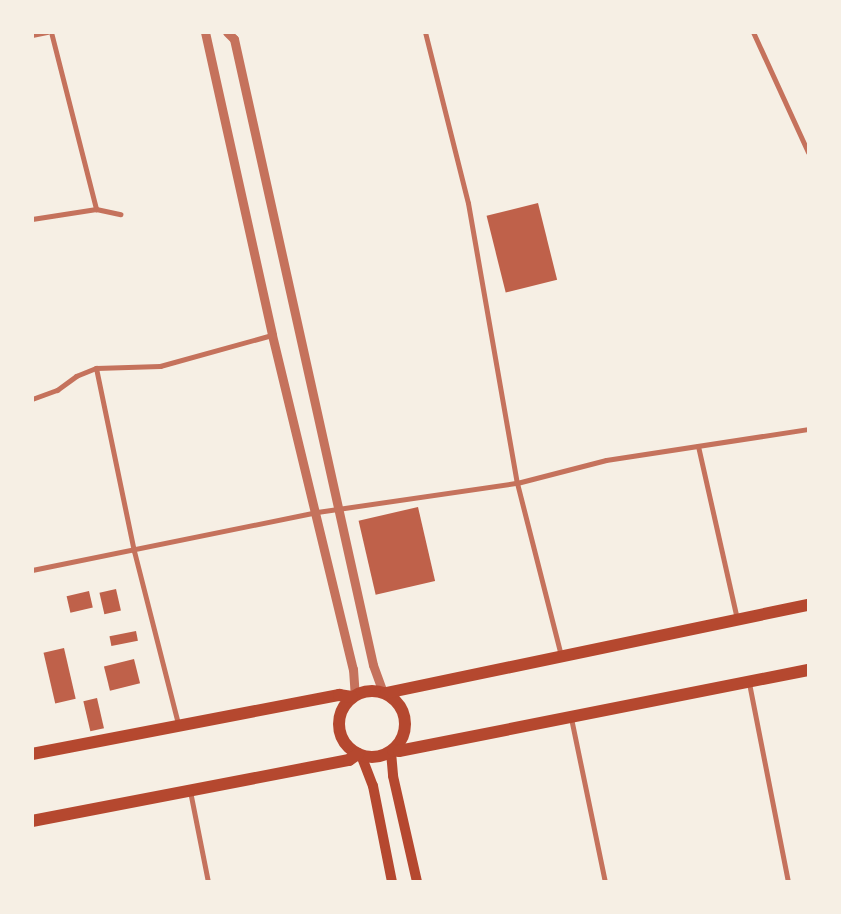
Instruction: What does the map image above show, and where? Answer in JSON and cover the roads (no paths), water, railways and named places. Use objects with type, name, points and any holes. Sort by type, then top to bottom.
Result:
[{"type":"main road","points":[[808,605],[384,692],[364,691],[354,696],[340,713],[340,732],[350,748],[360,754],[376,757],[392,751],[399,752],[808,670]]},
{"type":"main road","points":[[384,692],[401,706],[405,714],[404,734],[392,751],[393,776],[417,882]]},
{"type":"main road","points":[[32,754],[178,724],[339,695],[354,696]]},
{"type":"main road","points":[[32,821],[190,789],[349,760],[360,754]]},
{"type":"main road","points":[[360,754],[373,786],[392,882]]},
{"type":"street","points":[[32,35],[49,32],[96,209]]},
{"type":"street","points":[[205,32],[272,335],[317,512],[353,670],[354,696]]},
{"type":"street","points":[[227,32],[234,39],[373,665],[384,692]]},
{"type":"street","points":[[426,32],[468,202],[517,483],[562,655]]},
{"type":"street","points":[[753,32],[808,152]]},
{"type":"street","points":[[32,219],[96,209],[120,214]]},
{"type":"street","points":[[32,399],[57,390],[96,368],[160,366],[272,335]]},
{"type":"street","points":[[96,368],[134,551],[178,724]]},
{"type":"street","points":[[32,570],[134,551],[317,512],[517,483],[606,460],[808,429]]},
{"type":"street","points":[[698,446],[737,620]]},
{"type":"street","points":[[749,683],[788,882]]},
{"type":"street","points":[[571,717],[606,882]]},
{"type":"street","points":[[190,789],[208,882]]}]
